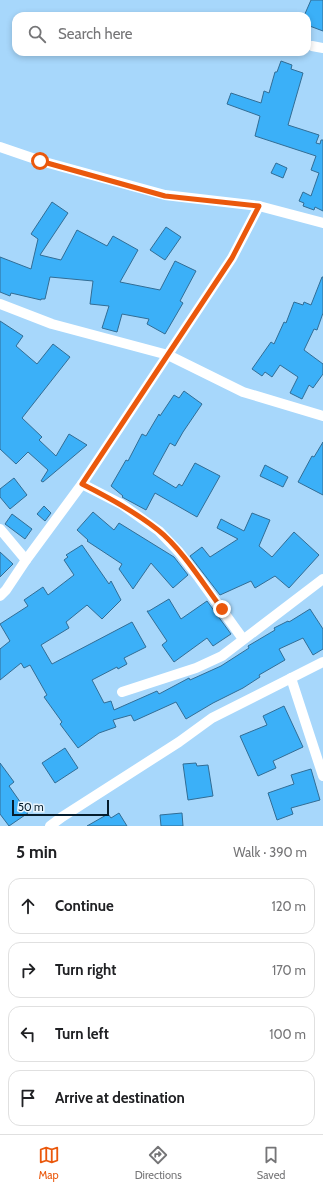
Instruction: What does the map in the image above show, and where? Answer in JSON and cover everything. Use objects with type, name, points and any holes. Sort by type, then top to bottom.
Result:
[{"type":"street","points":[[312,46],[323,48]]},
{"type":"street","points":[[0,147],[40,161],[165,196],[259,206],[323,223]]},
{"type":"street","points":[[0,596],[6,590],[26,560],[82,484],[232,258],[259,206]]},
{"type":"street","points":[[0,304],[52,324],[168,354],[243,392],[323,416]]},
{"type":"street","points":[[82,484],[121,504],[159,531],[179,552],[243,639]]},
{"type":"street","points":[[0,529],[26,560]]},
{"type":"street","points":[[122,692],[196,668],[222,656],[323,579]]},
{"type":"street","points":[[50,826],[179,742],[212,718],[323,662]]},
{"type":"street","points":[[290,678],[323,776]]},
{"type":"building","points":[[311,0],[323,0],[323,31],[311,26],[311,12],[306,12]]},
{"type":"building","points":[[281,61],[292,65],[291,69],[303,73],[288,125],[319,135],[316,143],[320,144],[321,140],[323,140],[323,211],[315,207],[314,210],[303,206],[304,203],[299,201],[303,192],[311,196],[319,173],[311,170],[316,156],[255,136],[260,116],[227,104],[231,93],[261,103],[264,91],[269,93],[275,72],[277,72]]},
{"type":"building","points":[[276,163],[287,168],[283,178],[271,173]]},
{"type":"building","points":[[52,202],[68,213],[40,255],[61,260],[77,230],[107,246],[113,236],[138,250],[120,282],[160,290],[175,261],[196,271],[180,301],[183,303],[165,334],[147,324],[149,319],[122,314],[117,332],[102,328],[109,306],[90,304],[93,281],[50,277],[45,299],[41,300],[11,293],[10,296],[0,292],[0,257],[31,269],[38,239],[31,234]]},
{"type":"building","points":[[166,227],[181,237],[165,260],[150,250]]},
{"type":"building","points":[[322,277],[323,313],[317,330],[314,329],[304,350],[323,364],[323,374],[313,388],[309,385],[302,399],[290,393],[298,377],[280,365],[272,377],[265,372],[262,376],[252,369],[271,342],[274,344],[284,322],[286,323],[294,302],[303,305],[304,302],[311,305]]},
{"type":"building","points":[[0,321],[23,336],[16,346],[37,364],[53,344],[70,357],[22,418],[42,437],[39,440],[56,456],[69,434],[87,445],[43,482],[41,481],[48,470],[28,452],[16,464],[0,449]]},
{"type":"building","points":[[184,391],[202,404],[175,446],[170,443],[153,474],[176,488],[179,484],[182,486],[195,463],[220,476],[197,517],[155,493],[146,510],[122,497],[123,496],[111,486],[126,460],[128,461],[142,434],[146,436],[159,414],[160,416],[174,395],[179,398]]},
{"type":"building","points":[[323,442],[323,495],[298,482],[312,456],[314,457]]},
{"type":"building","points":[[265,465],[288,477],[283,487],[260,476]]},
{"type":"building","points":[[14,478],[27,495],[10,509],[0,497],[0,489]]},
{"type":"building","points":[[44,506],[51,513],[45,521],[37,514]]},
{"type":"building","points":[[93,512],[114,530],[119,523],[174,557],[188,575],[173,588],[151,563],[133,589],[119,569],[122,564],[87,541],[88,540],[77,530]]},
{"type":"building","points":[[252,513],[270,520],[259,546],[272,557],[294,532],[319,555],[289,588],[275,576],[255,588],[251,581],[220,595],[190,556],[202,547],[210,557],[238,539],[217,528],[221,519],[244,531]]},
{"type":"building","points":[[12,514],[32,529],[25,539],[5,524]]},
{"type":"building","points":[[82,545],[109,584],[111,581],[121,600],[102,619],[87,605],[66,622],[69,628],[41,645],[52,664],[132,622],[146,647],[124,658],[127,664],[118,669],[117,667],[92,680],[104,703],[111,701],[114,710],[157,691],[159,694],[189,678],[190,680],[221,666],[249,648],[248,646],[275,630],[274,628],[288,621],[289,622],[310,609],[323,629],[323,649],[313,655],[303,638],[279,649],[285,660],[259,675],[260,677],[243,688],[186,719],[176,702],[134,721],[131,715],[113,720],[116,727],[99,733],[78,748],[60,724],[62,722],[44,697],[47,695],[30,665],[24,668],[21,663],[0,680],[0,649],[10,641],[0,624],[28,606],[24,600],[43,587],[48,595],[74,575],[64,560],[68,557],[66,555]]},
{"type":"building","points":[[0,552],[13,564],[0,577]]},
{"type":"building","points":[[169,599],[181,619],[207,601],[231,634],[213,646],[207,638],[174,662],[162,645],[167,641],[147,611]]},
{"type":"building","points":[[284,706],[303,747],[273,761],[276,768],[258,776],[240,736],[267,725],[263,716]]},
{"type":"building","points":[[65,748],[78,768],[55,783],[42,763]]},
{"type":"building","points":[[0,763],[14,782],[9,786],[28,813],[9,826],[0,814]]},
{"type":"building","points":[[196,763],[197,766],[208,765],[213,796],[188,800],[183,764]]},
{"type":"building","points":[[311,769],[320,800],[291,808],[293,814],[277,820],[268,793],[294,784],[291,775]]},
{"type":"building","points":[[119,813],[127,826],[87,826],[108,814],[111,818]]},
{"type":"building","points":[[182,813],[183,826],[161,826],[160,815]]},
{"type":"route","points":[[40,161],[165,196],[259,206],[232,258],[82,484],[121,504],[159,531],[179,552],[222,609]]}]
